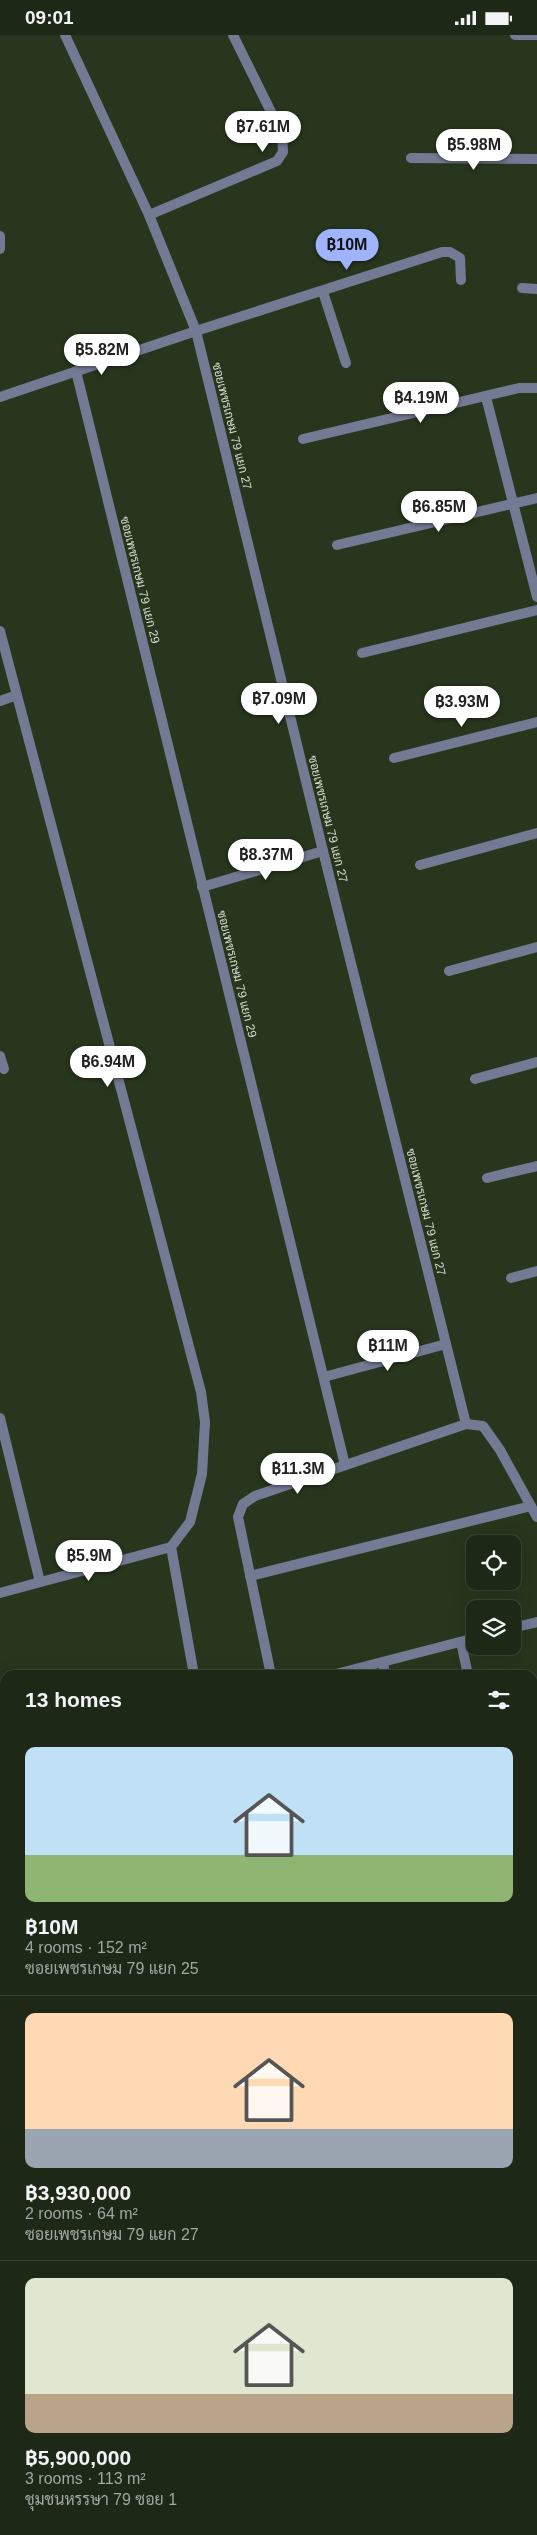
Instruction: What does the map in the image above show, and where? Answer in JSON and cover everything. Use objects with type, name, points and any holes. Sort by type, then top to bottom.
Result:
[{"type":"street","name":"ซอยเพชรเกษม 79 แยก 27","points":[[65,35],[149,215],[196,331],[466,1424]]},
{"type":"street","points":[[149,215],[277,161],[283,152],[282,134],[233,35]]},
{"type":"street","points":[[515,35],[537,35]]},
{"type":"street","points":[[411,157],[537,159]]},
{"type":"street","points":[[0,236],[0,249]]},
{"type":"street","points":[[0,397],[196,331],[442,253],[450,253],[460,258],[462,280]]},
{"type":"street","points":[[522,289],[537,289]]},
{"type":"street","points":[[323,291],[346,363]]},
{"type":"street","name":"ซอยเพชรเกษม 79 แยก 29","points":[[76,371],[345,1465]]},
{"type":"street","points":[[303,439],[519,389],[537,388]]},
{"type":"street","points":[[486,397],[537,597]]},
{"type":"street","points":[[337,545],[537,498]]},
{"type":"street","points":[[362,653],[537,610]]},
{"type":"street","points":[[0,631],[202,1392],[205,1422],[202,1475],[190,1522],[170,1547],[0,1593]]},
{"type":"street","points":[[0,701],[17,695]]},
{"type":"street","points":[[394,758],[537,722]]},
{"type":"street","points":[[420,865],[537,833]]},
{"type":"street","points":[[202,887],[323,851]]},
{"type":"street","points":[[449,971],[537,947]]},
{"type":"street","points":[[0,1056],[4,1069]]},
{"type":"street","points":[[475,1079],[537,1062]]},
{"type":"street","points":[[488,1178],[537,1166]]},
{"type":"street","points":[[511,1278],[537,1271]]},
{"type":"street","points":[[324,1377],[446,1343]]},
{"type":"street","points":[[0,1418],[40,1582]]},
{"type":"street","points":[[270,1670],[238,1517],[243,1505],[255,1496],[466,1424],[483,1426],[500,1450],[537,1517]]},
{"type":"street","points":[[250,1577],[531,1506]]},
{"type":"street","points":[[170,1547],[193,1670]]},
{"type":"street","points":[[521,1626],[537,1622]]},
{"type":"street","points":[[352,1670],[466,1641]]},
{"type":"street","points":[[461,1642],[467,1670]]},
{"type":"street","points":[[383,1662],[384,1670]]}]
